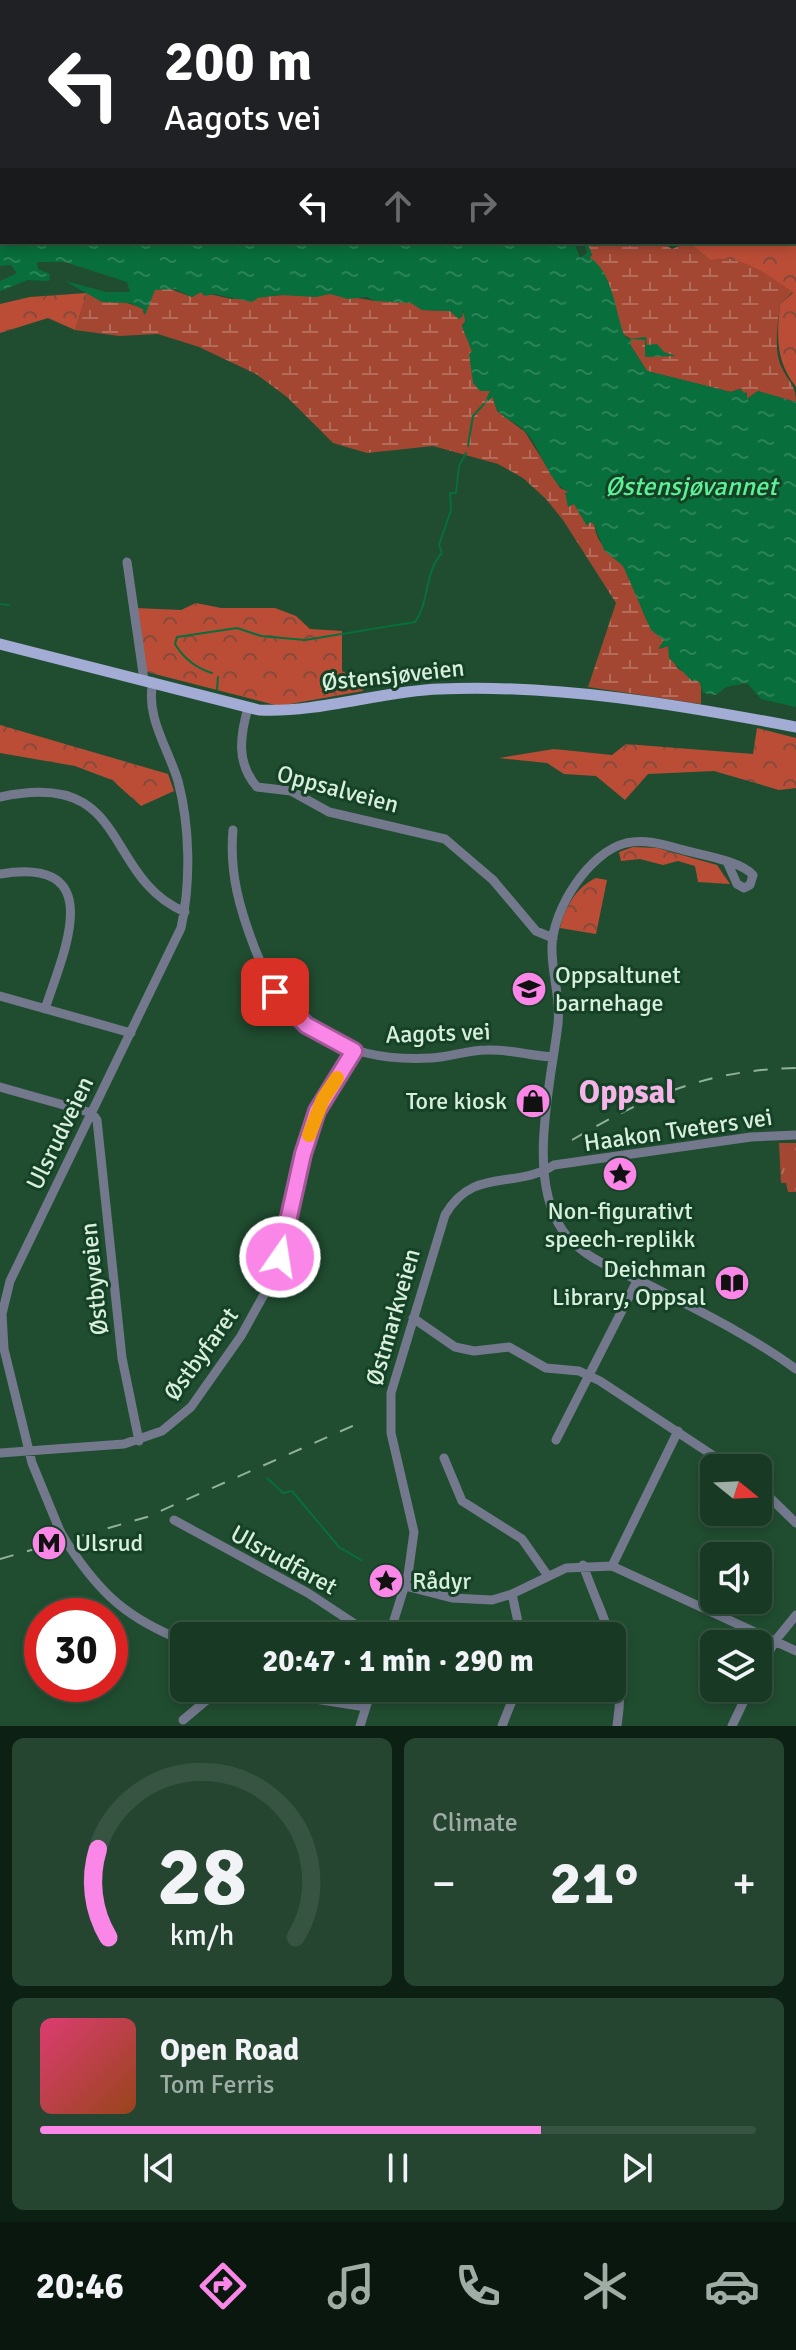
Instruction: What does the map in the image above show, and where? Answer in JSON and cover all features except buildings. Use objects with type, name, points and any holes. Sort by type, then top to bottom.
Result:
[{"type":"main road","name":"Østensjøveien","points":[[0,644],[248,708],[280,710],[436,689],[490,688],[640,702],[796,727]]},
{"type":"street","name":"Ulsrudveien","points":[[127,562],[148,681],[149,703],[175,771],[183,808],[185,912],[179,935],[10,1281],[2,1314],[2,1337],[44,1499],[60,1531],[113,1602],[148,1627],[170,1636]]},
{"type":"street","name":"Oppsalveien","points":[[248,708],[240,747],[247,773],[257,787],[291,791],[343,816],[445,839],[493,880],[536,931],[553,938]]},
{"type":"street","points":[[0,797],[39,792],[85,805],[113,830],[139,877],[169,904],[185,912]]},
{"type":"street","name":"Aagots vei","points":[[233,830],[235,890],[273,990],[306,1025],[354,1051],[410,1058],[483,1050],[553,1057]]},
{"type":"street","points":[[728,864],[655,842],[619,846],[597,860],[571,895],[553,938],[559,1010],[544,1132],[545,1171],[551,1207],[565,1234],[590,1255],[744,1335],[796,1369]]},
{"type":"street","points":[[0,874],[21,871],[43,875],[63,889],[73,906],[72,929],[45,1009]]},
{"type":"street","points":[[0,996],[131,1033]]},
{"type":"street","name":"Østbyfaret","points":[[0,1453],[139,1441],[170,1426],[191,1407],[258,1309],[280,1257],[303,1154],[317,1111],[354,1051]]},
{"type":"street","points":[[0,1087],[92,1113]]},
{"type":"street","name":"Østbyveien","points":[[92,1113],[98,1123],[122,1358],[139,1441]]},
{"type":"street","name":"Haakon Tveters vei","points":[[545,1171],[555,1173],[566,1166],[751,1137],[796,1135]]},
{"type":"street","name":"Østmarkveien","points":[[393,1622],[413,1549],[413,1518],[393,1443],[389,1408],[445,1215],[456,1198],[479,1183],[545,1171]]},
{"type":"street","points":[[0,1277],[10,1281]]},
{"type":"street","points":[[556,1440],[638,1279]]},
{"type":"street","points":[[413,1318],[464,1350],[509,1347],[546,1368],[587,1375],[712,1454]]},
{"type":"street","points":[[612,1566],[678,1431]]},
{"type":"street","points":[[444,1458],[460,1499],[522,1539],[548,1576]]},
{"type":"street","points":[[772,1500],[796,1523]]},
{"type":"street","name":"Ulsrudfaret","points":[[174,1520],[308,1593],[352,1622]]},
{"type":"street","points":[[405,1586],[467,1600],[492,1600],[583,1565],[612,1566],[796,1651]]},
{"type":"street","points":[[583,1565],[606,1617],[618,1655],[617,1726]]},
{"type":"street","points":[[512,1594],[518,1622]]},
{"type":"street","points":[[772,1646],[796,1615]]},
{"type":"street","points":[[183,1720],[204,1702]]},
{"type":"street","points":[[334,1702],[366,1707]]},
{"type":"street","points":[[360,1726],[368,1702]]},
{"type":"street","points":[[502,1726],[511,1702]]},
{"type":"street","points":[[732,1726],[743,1702]]},
{"type":"green space","points":[[588,244],[664,244],[672,249],[690,244],[710,260],[721,258],[743,262],[793,292],[780,304],[777,345],[779,361],[793,388],[796,402],[758,391],[747,399],[739,389],[731,392],[647,371],[631,346],[631,339],[623,334],[608,282],[589,258],[592,255]]},
{"type":"green space","points":[[690,244],[796,244],[796,387],[784,367],[778,338],[780,304],[793,293],[710,260]]},
{"type":"green space","points":[[167,288],[192,297],[201,292],[231,299],[298,294],[315,297],[328,293],[375,301],[395,300],[412,303],[422,310],[450,311],[459,319],[462,308],[466,321],[462,325],[472,351],[477,386],[490,391],[485,403],[493,396],[497,411],[525,432],[560,488],[569,492],[566,493],[570,505],[574,503],[587,525],[590,522],[594,524],[601,542],[628,572],[649,624],[664,640],[659,649],[668,646],[677,668],[701,683],[701,704],[588,687],[616,603],[563,520],[523,478],[498,464],[433,446],[367,453],[333,443],[287,397],[256,374],[199,347],[158,334],[119,336],[75,330],[87,293],[136,306],[143,309],[144,315],[155,289]]},
{"type":"green space","points":[[87,293],[75,330],[48,318],[0,333],[0,304],[30,297]]},
{"type":"green space","points":[[196,603],[221,608],[275,608],[296,616],[310,629],[342,631],[342,671],[363,682],[363,691],[279,706],[147,672],[135,608],[181,610]]},
{"type":"green space","points":[[0,725],[168,774],[174,791],[141,806],[112,780],[75,766],[0,753]]},
{"type":"green space","points":[[757,728],[796,738],[796,788],[779,790],[714,771],[648,774],[625,800],[596,776],[564,774],[547,763],[499,758],[554,749],[612,755],[626,744],[753,754]]},
{"type":"green space","points":[[633,847],[657,848],[717,865],[730,884],[698,882],[695,866],[678,861],[663,865],[640,859],[621,861],[619,852]]},
{"type":"green space","points":[[596,878],[607,880],[596,934],[560,928],[572,899]]},
{"type":"green space","points":[[779,1143],[796,1143],[796,1192],[788,1192],[786,1183],[781,1183]]},
{"type":"water","name":"Østensjøvannet","points":[[0,244],[575,244],[580,258],[587,253],[585,244],[588,244],[592,255],[589,257],[608,282],[624,335],[628,339],[646,337],[647,345],[657,344],[664,352],[676,356],[645,357],[645,340],[631,339],[631,346],[647,371],[731,392],[741,389],[747,392],[747,399],[758,391],[796,402],[796,707],[761,699],[747,683],[726,687],[716,695],[703,693],[699,681],[692,681],[669,658],[668,646],[658,649],[664,640],[651,630],[623,566],[604,550],[594,524],[590,522],[587,526],[574,504],[568,507],[565,493],[569,492],[550,473],[525,431],[501,414],[493,397],[484,404],[490,391],[480,391],[473,383],[469,354],[472,351],[462,327],[465,321],[463,308],[463,316],[459,319],[450,311],[422,310],[411,303],[375,301],[367,297],[348,299],[330,294],[316,297],[280,295],[258,298],[252,302],[214,294],[204,296],[201,292],[192,297],[175,289],[155,290],[145,315],[143,309],[130,303],[102,302],[65,281],[106,292],[130,292],[127,282],[65,262],[37,262],[38,269],[50,274],[49,281],[28,280],[0,291],[0,281],[17,273],[11,265],[0,266]]},
{"type":"waterway","points":[[468,446],[473,416],[484,404]]},
{"type":"waterway","points":[[212,673],[186,658],[175,644],[177,637],[237,628],[261,636],[305,640],[415,622],[423,605],[432,569],[442,553],[439,545],[451,510],[450,493],[456,493],[459,466],[466,453]]},
{"type":"waterway","points":[[0,604],[9,605]]},
{"type":"waterway","points":[[217,690],[218,677]]},
{"type":"waterway","points":[[267,1478],[283,1493],[292,1491],[339,1547],[361,1560]]},
{"type":"railway","points":[[572,1140],[626,1110],[679,1088],[734,1074],[796,1068]]},
{"type":"railway","points":[[0,1559],[147,1517],[357,1424]]},
{"type":"slow traffic","points":[[309,1135],[317,1111],[337,1078]]},
{"type":"place","name":"Oppsaltunet barnehage","points":[[529,989]]},
{"type":"place","name":"Tore kiosk","points":[[533,1101]]},
{"type":"place","name":"Non-figurativt speech-replikk","points":[[620,1174]]},
{"type":"place","name":"Deichman Library, Oppsal","points":[[732,1283]]},
{"type":"place","name":"Ulsrud","points":[[49,1543]]},
{"type":"place","name":"Rådyr","points":[[386,1581]]},
{"type":"district","name":"Oppsal","points":[[627,1092]]},
{"type":"route","points":[[275,992],[306,1025],[354,1051],[317,1111],[303,1154],[280,1257]]}]
